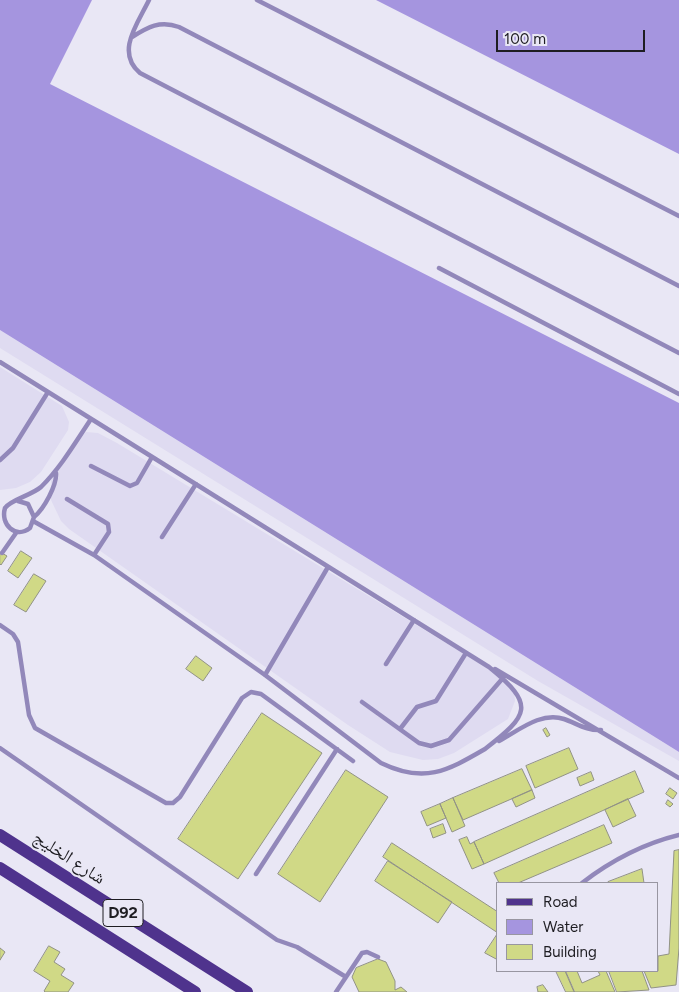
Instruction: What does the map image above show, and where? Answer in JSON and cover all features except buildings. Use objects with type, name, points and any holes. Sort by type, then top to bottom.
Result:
[{"type":"main road","name":"شارع الخليج","points":[[0,835],[246,992]]},
{"type":"main road","name":"D92","points":[[0,868],[195,992]]},
{"type":"lane","points":[[149,0],[132,37],[127,54],[132,65],[140,73],[679,353]]},
{"type":"lane","points":[[257,0],[679,216]]},
{"type":"lane","points":[[132,37],[156,24],[168,24],[178,28],[679,286]]},
{"type":"lane","points":[[439,268],[679,394]]},
{"type":"lane","points":[[0,362],[466,653],[601,730],[679,778]]},
{"type":"lane","points":[[0,460],[13,448],[48,392]]},
{"type":"lane","points":[[16,533],[2,524],[1,512],[8,504],[33,493],[56,473],[91,419]]},
{"type":"lane","points":[[91,466],[130,486],[137,483],[152,457]]},
{"type":"lane","points":[[2,553],[16,533],[27,530],[44,507],[56,480],[56,473]]},
{"type":"lane","points":[[162,537],[196,484]]},
{"type":"lane","points":[[67,498],[108,524],[109,532],[94,555]]},
{"type":"lane","points":[[18,501],[28,504],[34,519],[94,555],[264,675],[381,762],[395,769],[425,774],[455,767],[545,717],[561,718],[589,730],[601,730]]},
{"type":"lane","points":[[264,675],[328,566]]},
{"type":"lane","points":[[386,664],[414,620]]},
{"type":"lane","points":[[0,625],[14,634],[18,642],[29,715],[35,728],[166,803],[173,803],[180,798],[242,698],[248,693],[261,694],[353,761]]},
{"type":"lane","points":[[400,729],[417,708],[436,701],[466,653]]},
{"type":"lane","points":[[485,749],[510,730],[519,716],[520,699],[516,691],[489,667]]},
{"type":"lane","points":[[362,702],[425,745],[443,743],[503,678]]},
{"type":"lane","points":[[0,748],[278,940],[298,947],[346,977]]},
{"type":"lane","points":[[256,874],[336,750]]},
{"type":"lane","points":[[583,882],[606,864],[632,850],[679,834]]},
{"type":"lane","points":[[336,992],[362,953],[367,952],[378,957]]},
{"type":"shaded area","points":[[0,330],[679,752],[679,761],[538,681],[0,348]]},
{"type":"shaded area","points":[[0,367],[62,406],[69,422],[68,430],[41,472],[30,482],[16,488],[0,490]]},
{"type":"shaded area","points":[[86,432],[98,433],[117,443],[507,680],[514,691],[515,701],[508,719],[454,753],[438,759],[423,760],[390,752],[348,725],[69,529],[61,521],[51,500],[51,480],[78,438]]},
{"type":"water","points":[[0,0],[92,0],[50,84],[679,403],[679,752],[0,330]]},
{"type":"water","points":[[376,0],[679,0],[679,154]]}]
